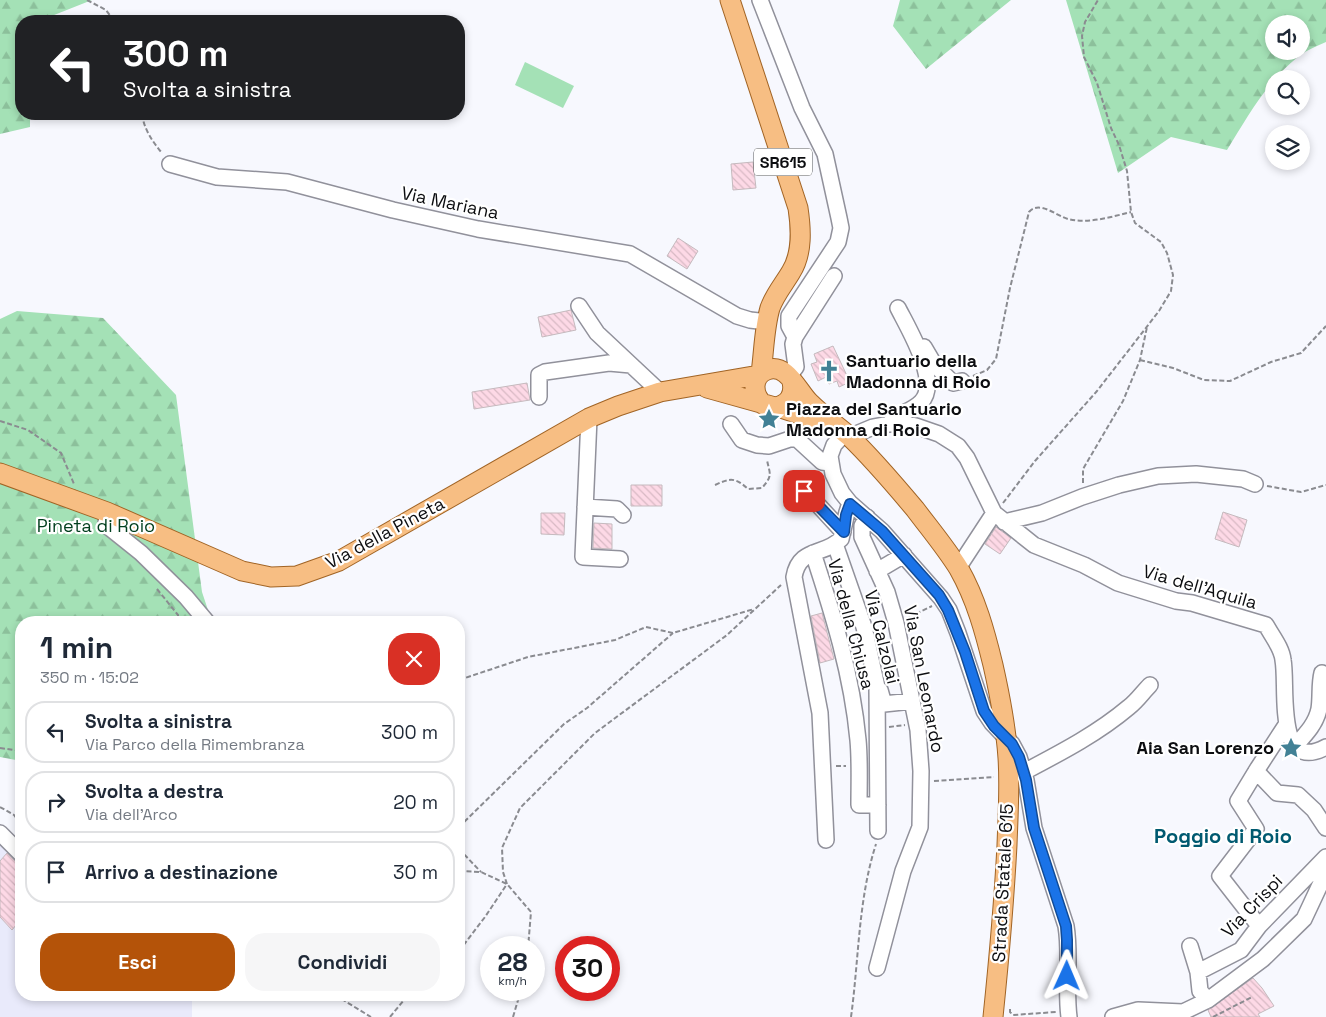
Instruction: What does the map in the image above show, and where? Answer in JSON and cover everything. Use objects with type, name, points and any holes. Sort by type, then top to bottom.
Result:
[{"type":"main road","name":"SR615","points":[[730,0],[778,145],[798,208],[799,217],[800,243],[797,257],[793,270],[777,293],[770,309],[760,374],[755,384],[755,393],[758,398],[771,406],[844,432]]},
{"type":"main road","name":"SR615","points":[[767,325],[771,351],[775,358],[808,402],[844,432]]},
{"type":"main road","points":[[760,374],[772,369],[780,370],[790,377],[793,387],[791,396],[786,403],[771,406]]},
{"type":"main road","name":"Via della Pineta","points":[[0,473],[107,512],[242,571],[271,577],[297,576],[339,561],[589,418],[660,392],[760,374]]},
{"type":"main road","name":"Via della Pineta","points":[[686,388],[710,389],[771,406]]},
{"type":"main road","name":"Strada Statale 615","points":[[844,432],[892,481],[936,536],[958,568],[973,598],[987,639],[998,687],[1006,737],[1016,774],[994,1017]]},
{"type":"street","points":[[760,0],[802,108],[824,154],[841,228],[838,242],[789,316],[789,326],[795,337]]},
{"type":"street","name":"Via Mariana","points":[[170,164],[217,176],[287,182],[393,210],[478,229],[630,254],[737,316],[767,325]]},
{"type":"street","points":[[790,377],[796,366],[793,344],[795,337],[834,276]]},
{"type":"street","points":[[579,306],[597,333],[660,392]]},
{"type":"street","points":[[889,424],[893,418],[916,407],[923,401],[927,391],[924,365],[898,308]]},
{"type":"street","points":[[913,338],[924,347],[934,364],[953,383],[962,381]]},
{"type":"street","points":[[539,397],[539,376],[545,372],[603,364],[631,365]]},
{"type":"street","points":[[589,418],[582,558],[620,560]]},
{"type":"street","points":[[731,424],[738,436],[743,440],[760,446],[769,446],[790,439],[797,439],[821,461],[830,463]]},
{"type":"street","name":"Via dell'Aquila","points":[[844,432],[889,424],[902,424],[916,426],[939,434],[958,446],[967,458],[999,518],[1034,545],[1084,565],[1118,583],[1266,626],[1283,658],[1286,725],[1295,746]]},
{"type":"street","points":[[844,432],[833,447],[830,463],[836,482],[850,504],[867,517],[904,555],[943,601],[952,616],[962,642],[984,711],[992,723],[1006,737]]},
{"type":"street","points":[[958,568],[999,518],[1042,513],[1087,495],[1144,478],[1158,476],[1204,475],[1242,479],[1255,484]]},
{"type":"street","points":[[798,483],[839,538]]},
{"type":"street","points":[[826,840],[820,713],[794,578],[804,557],[839,538],[850,504]]},
{"type":"street","points":[[585,507],[617,509],[623,514]]},
{"type":"street","points":[[107,512],[106,525],[141,553],[186,597],[202,616]]},
{"type":"street","name":"Via San Leonardo","points":[[867,517],[862,526],[862,537],[889,599],[896,623],[917,723],[922,781],[920,827],[902,871],[877,968]]},
{"type":"street","name":"Via Calzolai","points":[[839,538],[864,627],[877,687],[878,831]]},
{"type":"street","name":"Via della Chiusa","points":[[813,553],[843,653],[856,721],[859,805],[878,805]]},
{"type":"street","points":[[877,572],[904,555]]},
{"type":"street","points":[[1320,750],[1302,752],[1295,746],[1314,722],[1319,708],[1322,673]]},
{"type":"street","points":[[1069,1014],[1067,932],[1016,774],[1069,748],[1090,735],[1130,706],[1150,685]]},
{"type":"street","points":[[877,687],[884,704],[912,701]]},
{"type":"street","points":[[1259,926],[1220,876],[1256,828],[1238,801],[1286,725]]},
{"type":"street","points":[[1256,770],[1277,793],[1298,795],[1314,810],[1326,828]]},
{"type":"street","points":[[0,833],[15,848]]},
{"type":"street","name":"Via Crispi","points":[[1198,972],[1240,950],[1259,926],[1326,857]]},
{"type":"street","points":[[1113,1017],[1138,1010],[1182,1012],[1208,1000],[1263,959],[1304,919],[1326,872]]},
{"type":"street","points":[[1190,946],[1198,972],[1200,991],[1208,1000]]},
{"type":"path","points":[[86,0],[106,10],[110,15]]},
{"type":"path","points":[[999,518],[1011,495],[1035,461],[1098,391],[1159,311],[1171,291],[1173,275],[1167,253],[1160,242],[1135,223],[1131,212],[1127,171],[1120,146],[1111,128],[1097,83],[1084,57],[1082,36],[1085,22],[1098,0]]},
{"type":"path","points":[[143,120],[151,140],[170,164]]},
{"type":"path","points":[[962,381],[987,370],[996,359],[1015,264],[1029,212],[1032,208],[1038,207],[1068,219],[1083,221],[1131,212]]},
{"type":"path","points":[[1087,495],[1083,483],[1083,470],[1124,401],[1140,360],[1148,325]]},
{"type":"path","points":[[1140,360],[1173,368],[1204,380],[1230,381],[1271,362],[1301,353],[1326,326]]},
{"type":"path","points":[[0,421],[28,430],[61,453],[81,502]]},
{"type":"path","points":[[715,485],[734,479],[748,489],[762,488],[770,478],[766,455],[769,446]]},
{"type":"path","points":[[1255,484],[1301,492],[1326,485]]},
{"type":"path","points":[[529,936],[531,912],[507,884],[503,872],[502,848],[520,808],[595,734],[727,635],[784,582],[794,578]]},
{"type":"path","points":[[896,623],[943,601]]},
{"type":"path","points":[[465,822],[564,724],[587,708],[673,633],[756,608]]},
{"type":"path","points":[[465,678],[528,657],[615,640],[646,628],[673,633]]},
{"type":"path","points":[[878,728],[917,723]]},
{"type":"path","points":[[0,748],[15,750]]},
{"type":"path","points":[[824,767],[859,765]]},
{"type":"path","points":[[922,781],[1016,774]]},
{"type":"path","points":[[0,807],[15,816]]},
{"type":"path","points":[[851,1017],[856,985],[862,910],[878,831]]},
{"type":"path","points":[[465,855],[481,872],[507,884]]},
{"type":"path","points":[[465,872],[481,872]]},
{"type":"path","points":[[465,943],[507,884]]},
{"type":"path","points":[[1213,1017],[1252,997]]},
{"type":"path","points":[[344,1001],[371,1017]]},
{"type":"path","points":[[390,1017],[403,1001]]},
{"type":"path","points":[[513,1017],[518,1001]]},
{"type":"path","points":[[1015,1015],[1069,1014]]},
{"type":"shaded area","points":[[0,825],[15,840],[15,1001],[192,1001],[192,1017],[0,1017]]},
{"type":"green space","points":[[0,0],[92,0],[54,15],[15,15],[15,120],[30,120],[30,127],[0,134]]},
{"type":"green space","points":[[900,0],[1011,0],[926,69],[893,26]]},
{"type":"green space","points":[[1066,0],[1326,0],[1326,42],[1310,50],[1310,15],[1265,15],[1265,60],[1295,60],[1284,70],[1265,70],[1265,92],[1227,150],[1171,137],[1118,173]]},
{"type":"green space","points":[[525,62],[574,86],[563,108],[515,85]]},
{"type":"green space","name":"Pineta di Roio","points":[[17,311],[103,318],[176,395],[202,592],[210,616],[15,616],[15,760],[0,757],[0,319]]},
{"type":"building","points":[[753,162],[756,188],[733,190],[731,164]]},
{"type":"building","points":[[678,238],[698,251],[687,269],[667,256]]},
{"type":"building","points":[[571,310],[576,330],[542,337],[538,317]]},
{"type":"building","name":"Santuario della Madonna di Roio","points":[[833,346],[850,382],[839,387],[837,381],[829,384],[826,377],[818,381],[811,364],[817,362],[814,354]]},
{"type":"building","points":[[527,383],[530,400],[474,409],[472,392]]},
{"type":"building","points":[[631,485],[662,485],[662,506],[631,506]]},
{"type":"building","points":[[1223,512],[1247,520],[1239,547],[1215,539]]},
{"type":"building","points":[[541,513],[565,513],[564,535],[541,534]]},
{"type":"building","points":[[594,523],[612,524],[612,549],[593,548]]},
{"type":"building","points":[[996,527],[1011,538],[1000,554],[985,544]]},
{"type":"building","points":[[822,613],[834,659],[820,663],[811,616]]},
{"type":"building","points":[[7,853],[15,861],[15,926],[12,930],[0,917],[0,861]]},
{"type":"building","points":[[1253,978],[1274,1006],[1258,1014],[1260,1017],[1211,1017],[1208,1010]]},
{"type":"place","name":"Santuario della Madonna di Roio","points":[[829,371]]},
{"type":"place","name":"Piazza del Santuario Madonna di Roio","points":[[769,419]]},
{"type":"place","name":"Aia San Lorenzo","points":[[1291,748]]},
{"type":"district","name":"Poggio di Roio","points":[[1223,836]]},
{"type":"route","points":[[804,491],[844,532],[846,515],[850,504],[866,516],[882,531],[936,592],[948,610],[965,652],[984,711],[992,723],[1010,741],[1021,763],[1026,780],[1034,828],[1066,926],[1067,976]]}]
